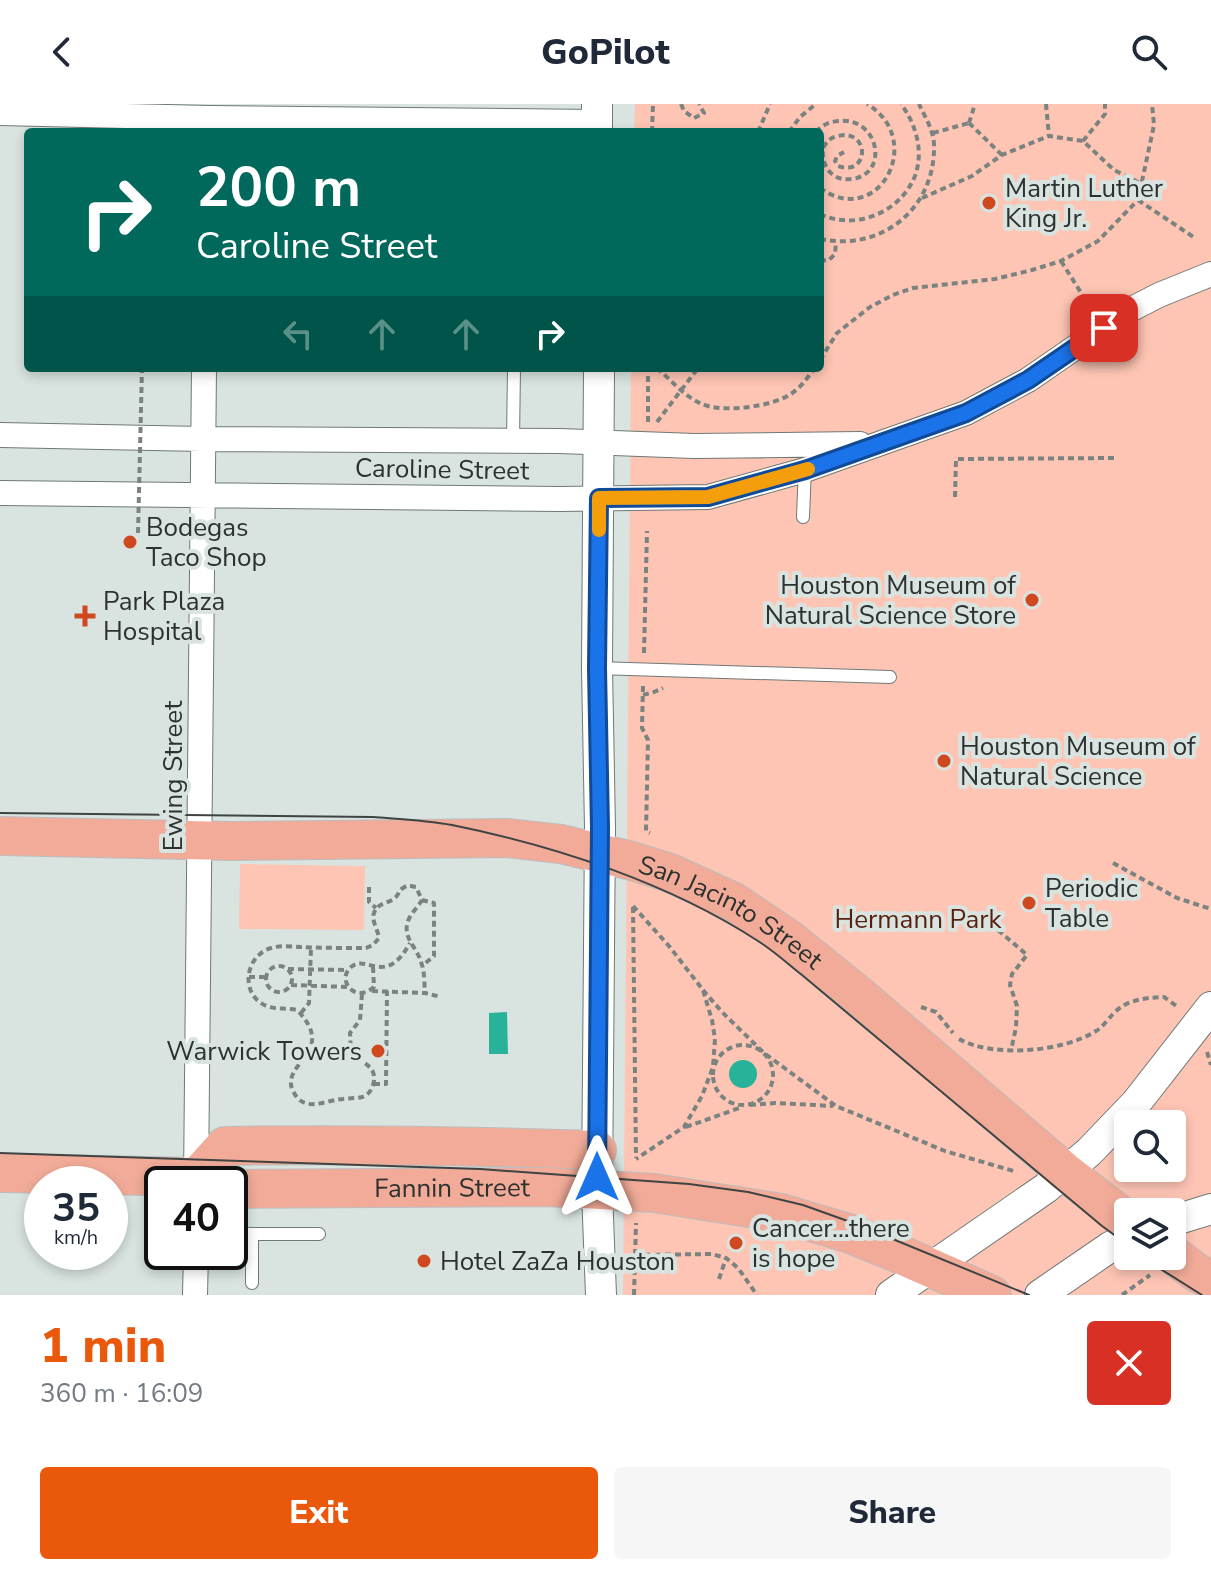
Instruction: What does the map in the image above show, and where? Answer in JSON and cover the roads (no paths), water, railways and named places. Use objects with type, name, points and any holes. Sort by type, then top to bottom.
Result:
[{"type":"main road","name":"San Jacinto Street","points":[[0,836],[200,841],[506,838],[561,844],[670,873],[734,902],[789,939],[1114,1210]]},
{"type":"main road","points":[[216,1166],[225,1146],[331,1144],[597,1150]]},
{"type":"main road","name":"Fannin Street","points":[[0,1173],[144,1180]]},
{"type":"main road","name":"Fannin Street","points":[[248,1183],[548,1187],[654,1193],[781,1213],[848,1233],[992,1295]]},
{"type":"main road","points":[[1185,1270],[1211,1280]]},
{"type":"street","points":[[0,113],[209,118],[597,119]]},
{"type":"street","name":"Caroline Street","points":[[0,493],[708,497],[805,470],[966,413],[1028,380],[1128,311],[1211,274]]},
{"type":"street","name":"Ewing Street","points":[[204,372],[196,1075],[207,1166]]},
{"type":"street","points":[[599,372],[597,1191],[601,1295]]},
{"type":"street","name":"Caroline Street","points":[[0,435],[600,442],[694,446],[875,444]]},
{"type":"street","points":[[891,1295],[1033,1197],[1089,1152],[1136,1103],[1211,1007]]},
{"type":"street","points":[[1186,1217],[1211,1209]]},
{"type":"street","points":[[1040,1295],[1114,1245]]},
{"type":"street","points":[[195,1295],[196,1270]]},
{"type":"lane","points":[[513,441],[514,372]]},
{"type":"lane","points":[[803,517],[806,443]]},
{"type":"lane","points":[[597,668],[890,677]]},
{"type":"lane","points":[[248,1234],[319,1234]]},
{"type":"lane","points":[[252,1234],[252,1283]]},
{"type":"tram line","points":[[0,813],[412,820],[491,834],[611,869],[687,901],[770,949],[1114,1235]]},
{"type":"tram line","points":[[0,1153],[480,1169],[689,1184],[748,1192],[803,1205],[856,1224],[1029,1295]]},
{"type":"tram line","points":[[1162,1270],[1202,1295]]},
{"type":"place","name":"Martin Luther King Jr.","points":[[989,203]]},
{"type":"place","name":"Bodegas Taco Shop","points":[[130,542]]},
{"type":"place","name":"Houston Museum of Natural Science Store","points":[[1032,600]]},
{"type":"place","name":"Park Plaza Hospital","points":[[85,616]]},
{"type":"place","name":"Houston Museum of Natural Science","points":[[944,761]]},
{"type":"place","name":"Periodic Table","points":[[1029,903]]},
{"type":"place","name":"Warwick Towers","points":[[378,1051]]},
{"type":"place","name":"Cancer...there is hope","points":[[736,1243]]},
{"type":"place","name":"Hotel ZaZa Houston","points":[[424,1261]]},
{"type":"park label","name":"Hermann Park","points":[[918,919]]}]
